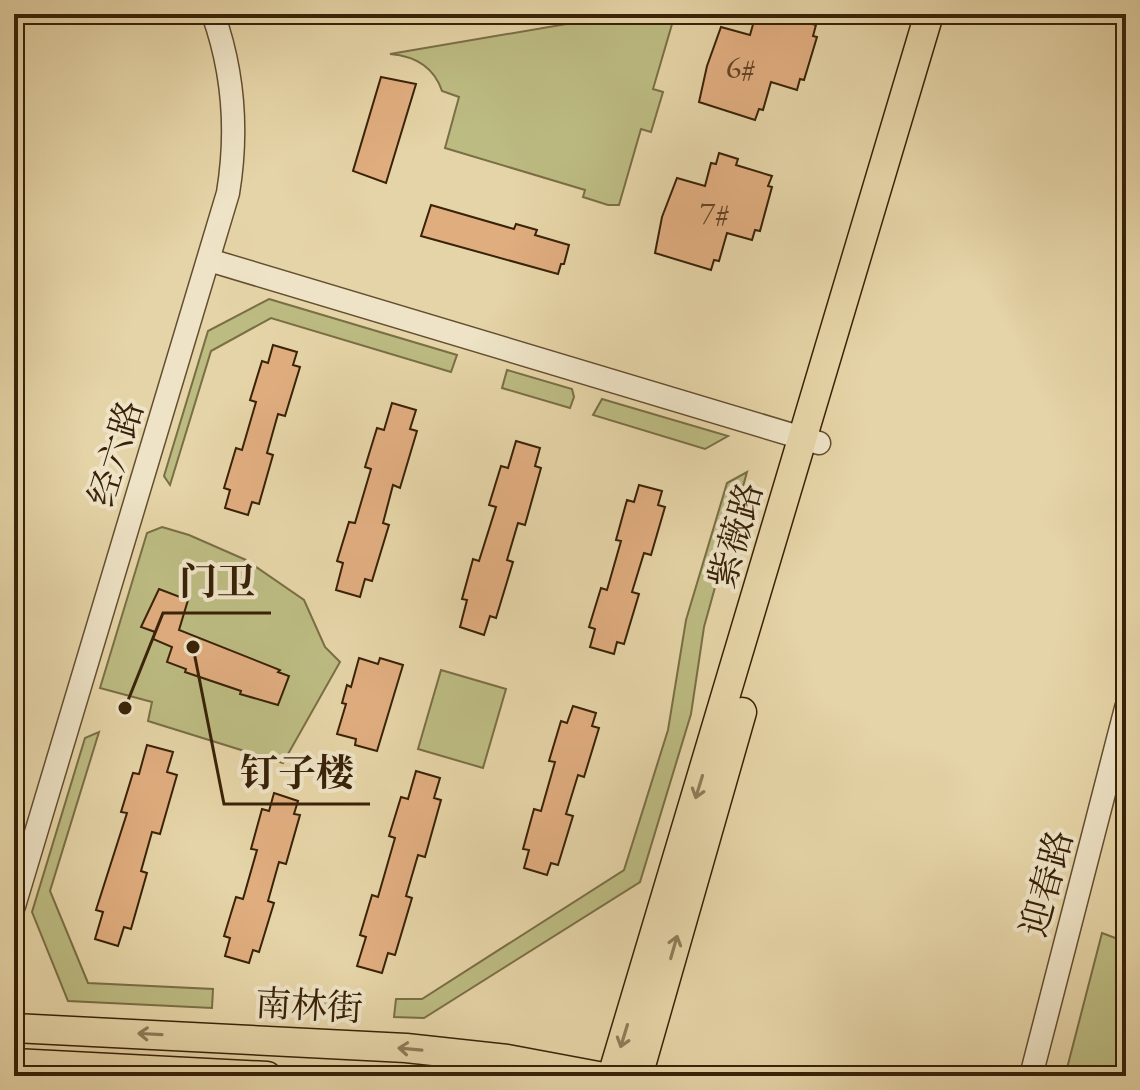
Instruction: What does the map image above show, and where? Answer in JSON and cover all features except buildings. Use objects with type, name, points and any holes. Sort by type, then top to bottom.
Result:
[{"type":"main road","name":"紫薇路","points":[[638,1076],[929,14]]},
{"type":"main road","name":"紫薇路","points":[[612,1076],[948,14]]},
{"type":"main road","name":"南林街","points":[[14,1028],[406,1048],[507,1059],[598,1076]]},
{"type":"main road","name":"南林街","points":[[14,1063],[267,1076]]},
{"type":"street","name":"经六路","points":[[14,906],[228,193],[235,130],[229,68],[213,14]]},
{"type":"street","points":[[209,260],[811,440]]},
{"type":"street","name":"迎春路","points":[[1031,1076],[1126,708]]},
{"type":"shaded area","points":[[625,14],[675,14],[653,89],[663,92],[651,132],[641,129],[619,205],[583,197],[585,190],[445,148],[459,97],[442,91],[434,75],[422,64],[390,54]]},
{"type":"shaded area","points":[[269,299],[457,355],[451,372],[271,318],[211,351],[170,485],[164,476],[208,331]]},
{"type":"shaded area","points":[[507,370],[572,389],[574,397],[570,408],[502,388]]},
{"type":"shaded area","points":[[602,399],[728,436],[705,449],[593,415]]},
{"type":"shaded area","points":[[747,472],[704,627],[691,714],[640,882],[424,1018],[394,1017],[396,999],[422,999],[624,870],[668,730],[686,620],[727,483]]},
{"type":"shaded area","points":[[162,527],[189,535],[246,560],[304,600],[325,647],[340,662],[283,763],[148,721],[152,702],[100,688],[147,533]]},
{"type":"shaded area","points":[[441,670],[506,689],[483,768],[418,749]]},
{"type":"shaded area","points":[[99,732],[50,891],[88,983],[213,989],[212,1008],[68,1001],[32,912],[85,738]]},
{"type":"shaded area","points":[[1102,933],[1126,942],[1126,1076],[1065,1076]]},
{"type":"shaded area","points":[[305,994],[346,996],[345,1014],[305,1012]]},
{"type":"place","name":"钉子楼","points":[[193,647]]},
{"type":"place","name":"门卫","points":[[125,708]]}]
